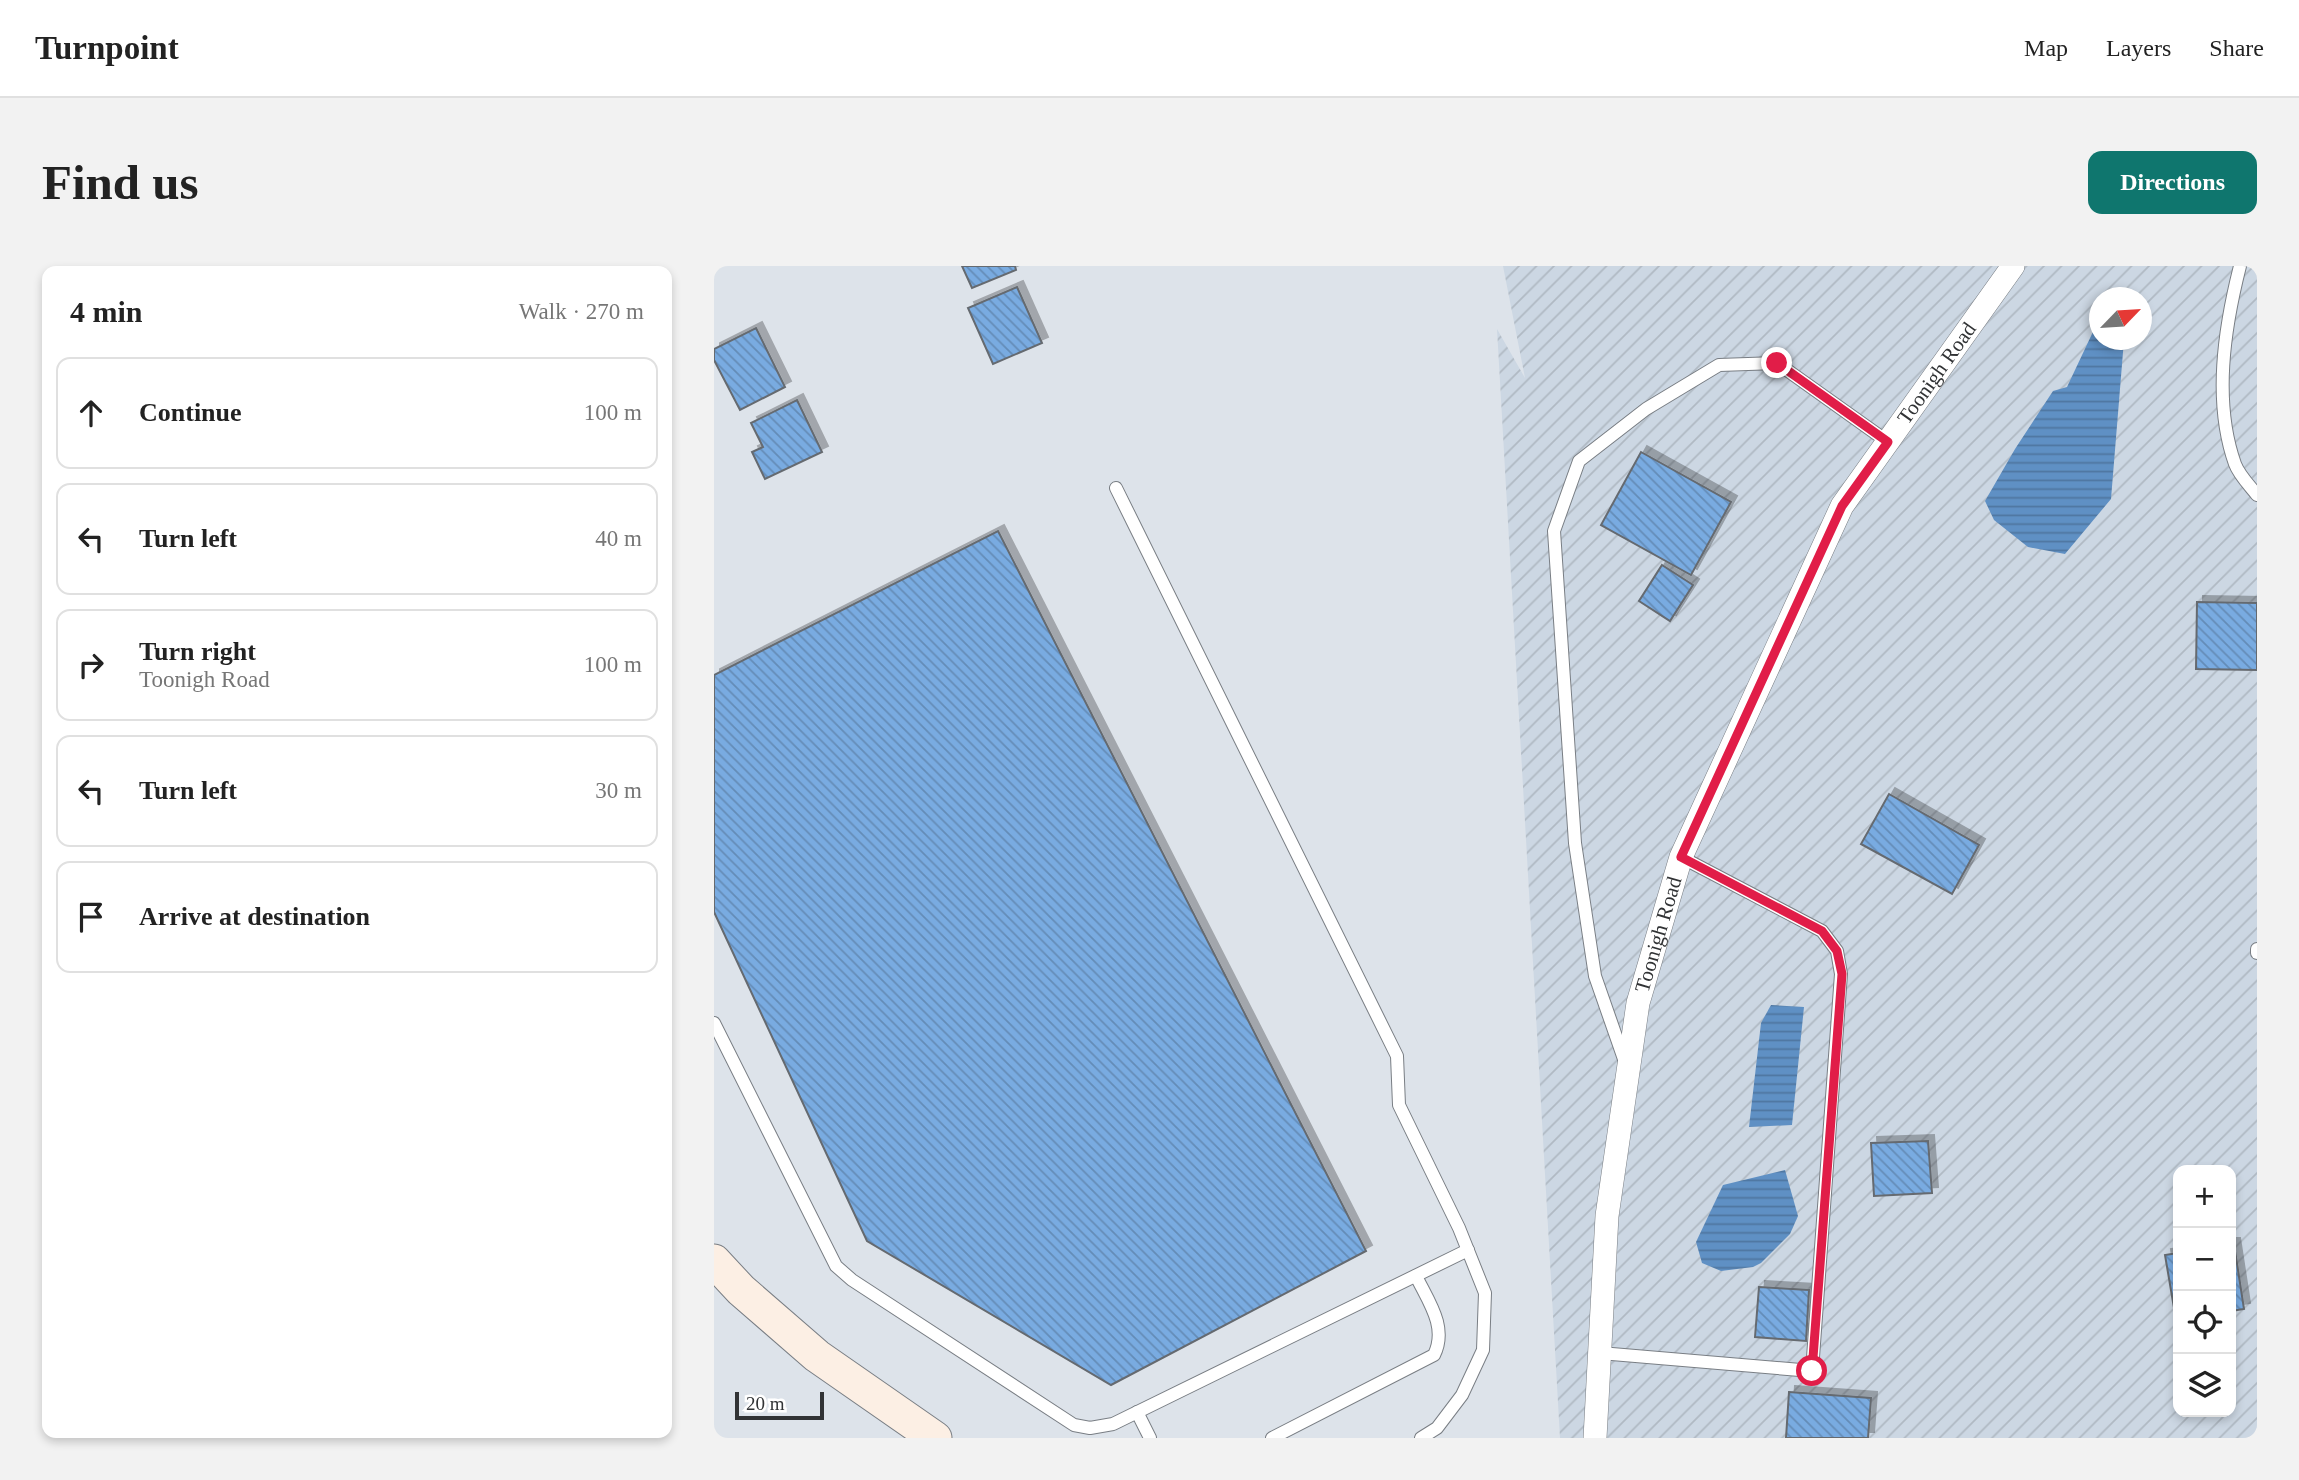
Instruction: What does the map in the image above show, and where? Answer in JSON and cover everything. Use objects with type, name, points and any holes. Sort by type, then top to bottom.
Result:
[{"type":"street","name":"Toonigh Road","points":[[1595,1438],[1607,1216],[1638,1003],[1681,857],[1842,506],[2014,266]]},
{"type":"street","points":[[714,1261],[741,1290],[817,1356],[935,1438]]},
{"type":"lane","points":[[2240,266],[2223,365],[2223,412],[2236,467],[2257,495]]},
{"type":"lane","points":[[1628,1072],[1595,976],[1574,842],[1554,531],[1579,461],[1646,409],[1719,365],[1777,363],[1888,442]]},
{"type":"lane","points":[[1116,488],[1397,1056],[1399,1105],[1468,1250],[1485,1293],[1483,1350],[1462,1395],[1437,1428],[1421,1438]]},
{"type":"lane","points":[[1600,1353],[1812,1371],[1842,974],[1837,951],[1822,931],[1681,857]]},
{"type":"lane","points":[[714,1023],[836,1266],[852,1280],[1074,1425],[1090,1428],[1113,1424],[1468,1250]]},
{"type":"lane","points":[[1272,1438],[1434,1355],[1440,1344],[1439,1324],[1416,1276]]},
{"type":"lane","points":[[1137,1412],[1150,1438]]},
{"type":"shaded area","points":[[1503,266],[2257,266],[2257,1438],[1560,1438],[1497,329],[1525,378]]},
{"type":"water","points":[[2089,340],[2089,350],[2123,350],[2111,499],[2065,554],[2028,547],[1994,520],[1985,501],[2053,391],[2067,387]]},
{"type":"water","points":[[1771,1005],[1804,1007],[1792,1125],[1749,1127],[1761,1023]]},
{"type":"water","points":[[1785,1170],[1798,1216],[1790,1234],[1761,1263],[1753,1267],[1721,1271],[1702,1263],[1696,1242],[1723,1185]]},
{"type":"building","points":[[962,266],[1015,266],[1016,270],[972,288]]},
{"type":"building","points":[[1017,287],[1042,343],[993,364],[968,308]]},
{"type":"building","points":[[756,328],[785,387],[740,410],[714,360],[714,349]]},
{"type":"building","points":[[797,400],[822,452],[765,479],[752,452],[763,447],[751,423]]},
{"type":"building","points":[[1641,452],[1731,502],[1691,575],[1601,525]]},
{"type":"building","points":[[998,531],[1366,1251],[1111,1385],[867,1241],[714,912],[714,675]]},
{"type":"building","points":[[1662,565],[1693,585],[1670,621],[1639,601]]},
{"type":"building","points":[[2197,602],[2257,603],[2257,670],[2196,669]]},
{"type":"building","points":[[1889,794],[1979,845],[1952,894],[1861,844]]},
{"type":"building","points":[[1928,1141],[1932,1193],[1874,1196],[1871,1143]]},
{"type":"building","points":[[2173,1254],[2173,1302],[2165,1255]]},
{"type":"building","points":[[2236,1257],[2244,1309],[2236,1310]]},
{"type":"building","points":[[1759,1287],[1809,1290],[1806,1341],[1755,1337]]},
{"type":"building","points":[[1789,1392],[1871,1398],[1868,1438],[1786,1438]]},
{"type":"route","points":[[1777,363],[1888,442],[1842,506],[1681,857],[1822,931],[1837,951],[1842,974],[1812,1371]]}]
